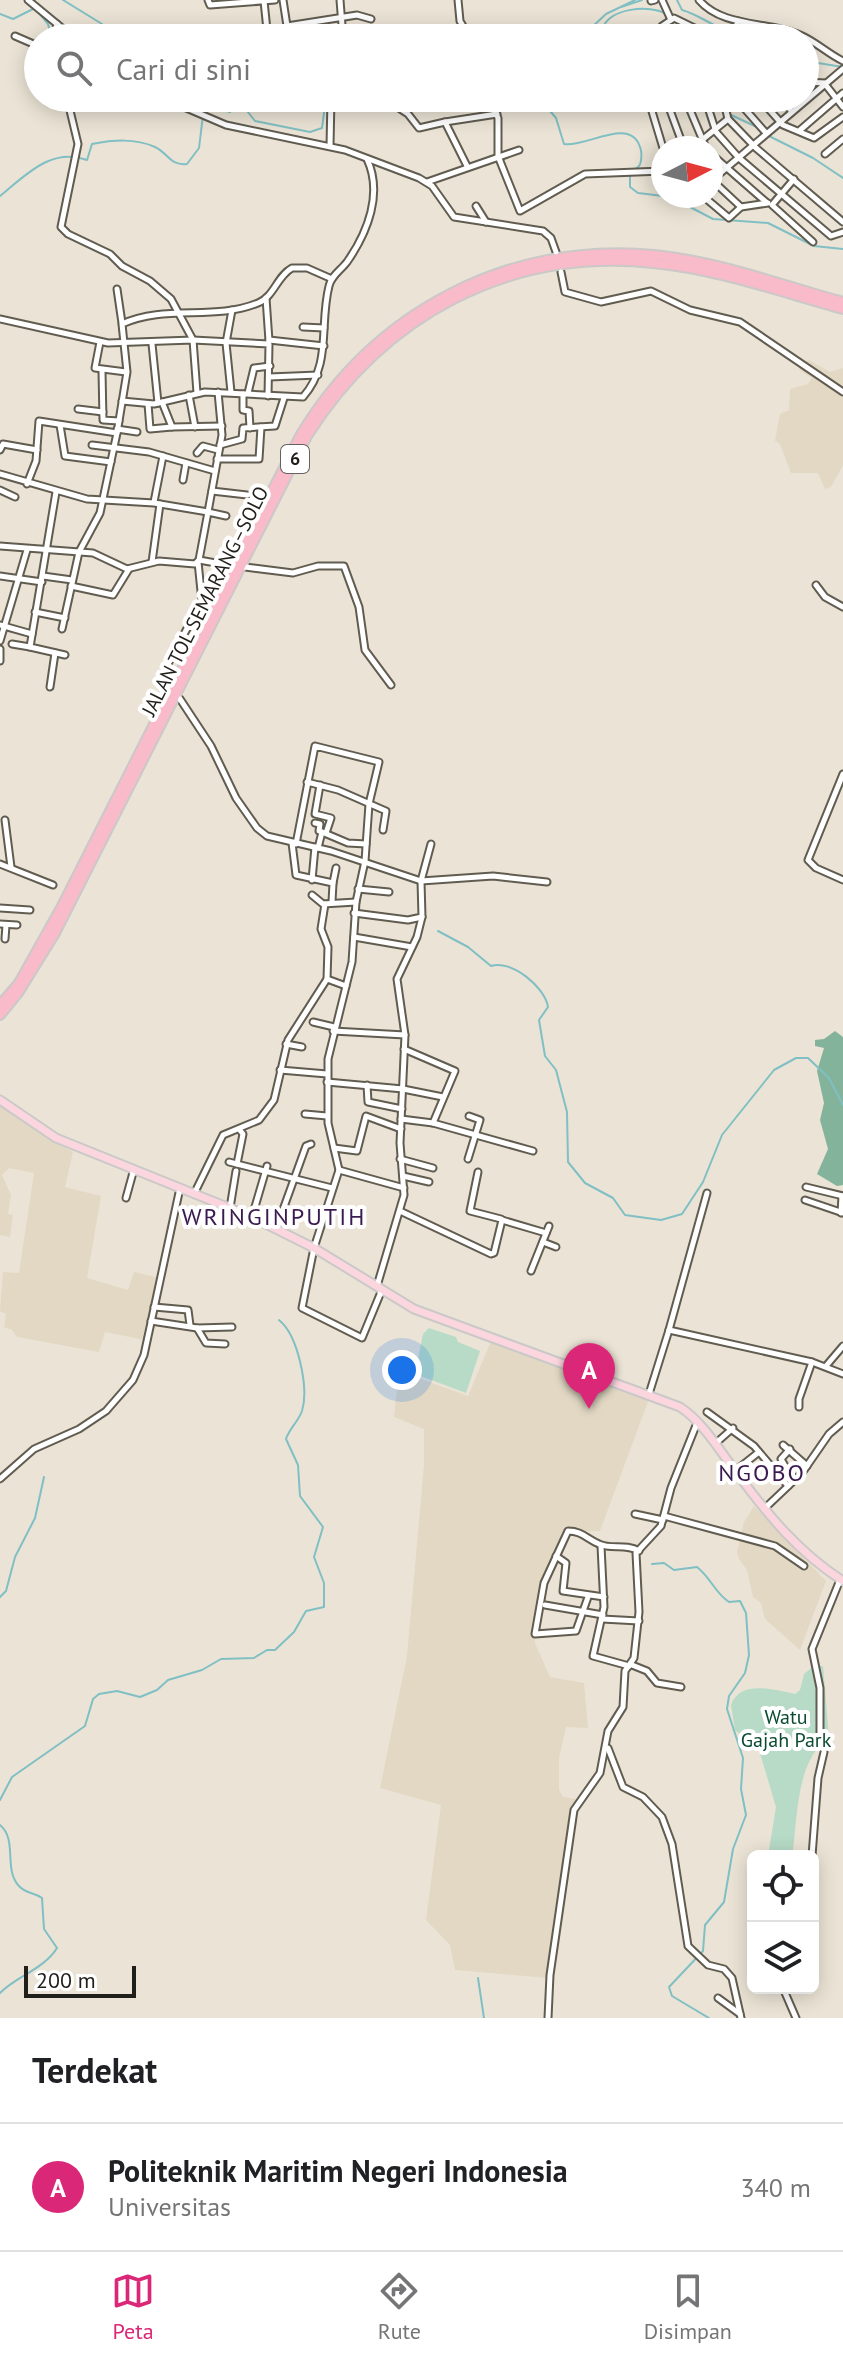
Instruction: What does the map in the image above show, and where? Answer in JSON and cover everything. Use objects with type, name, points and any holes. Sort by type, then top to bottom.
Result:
[{"type":"highway","name":"JALAN TOL SEMARANG–SOLO","points":[[0,1005],[19,983],[61,908],[300,436],[342,376],[388,332],[466,284],[516,267],[588,254],[685,260],[843,302]]},
{"type":"highway","name":"JALAN TOL SEMARANG–SOLO","points":[[0,1015],[27,980],[55,933],[307,436],[340,389],[376,351],[438,306],[469,291],[521,273],[587,261],[682,267],[843,309]]},
{"type":"main road","points":[[0,1100],[56,1138],[252,1217],[314,1248],[379,1289],[471,1333],[649,1394],[687,1412],[764,1509],[810,1560],[841,1580]]},
{"type":"street","points":[[28,0],[57,24]]},
{"type":"street","points":[[208,0],[210,5],[275,0]]},
{"type":"street","points":[[283,0],[287,24]]},
{"type":"street","points":[[340,0],[341,24]]},
{"type":"street","points":[[458,0],[462,24]]},
{"type":"street","points":[[662,0],[670,20]]},
{"type":"street","points":[[699,0],[708,8],[752,24]]},
{"type":"street","points":[[264,1],[266,24]]},
{"type":"street","points":[[305,24],[359,15],[371,19]]},
{"type":"street","points":[[665,24],[679,19],[688,24]]},
{"type":"street","points":[[15,36],[24,40]]},
{"type":"street","points":[[819,47],[843,61]]},
{"type":"street","points":[[819,89],[843,69]]},
{"type":"street","points":[[819,83],[825,84],[843,107]]},
{"type":"street","points":[[799,131],[843,93]]},
{"type":"street","points":[[70,112],[78,144],[61,215],[61,227],[150,281],[178,311],[193,340],[197,393]]},
{"type":"street","points":[[194,112],[249,132],[330,146],[367,159],[426,182],[454,217],[529,227],[549,235],[556,252]]},
{"type":"street","points":[[330,146],[331,112]]},
{"type":"street","points":[[405,112],[419,128],[497,114],[498,156],[529,227]]},
{"type":"street","points":[[652,112],[659,136]]},
{"type":"street","points":[[671,112],[680,136]]},
{"type":"street","points":[[689,112],[699,136]]},
{"type":"street","points":[[710,112],[715,129],[739,158],[831,236],[843,232]]},
{"type":"street","points":[[726,112],[728,119],[753,145],[843,222]]},
{"type":"street","points":[[748,112],[766,133]]},
{"type":"street","points":[[771,112],[780,123],[817,137],[843,117]]},
{"type":"street","points":[[792,112],[725,169],[813,242]]},
{"type":"street","points":[[707,136],[728,119]]},
{"type":"street","points":[[445,122],[467,166]]},
{"type":"street","points":[[825,154],[843,139]]},
{"type":"street","points":[[426,182],[519,150]]},
{"type":"street","points":[[122,401],[160,403],[197,393],[218,392],[302,399],[318,375],[332,279],[358,243],[374,200],[375,180],[367,159]]},
{"type":"street","points":[[520,211],[581,175],[651,172]]},
{"type":"street","points":[[717,208],[729,218],[741,207],[769,204],[794,179]]},
{"type":"street","points":[[723,191],[741,207]]},
{"type":"street","points":[[476,206],[487,223]]},
{"type":"street","points":[[122,324],[178,311],[211,313],[232,310],[266,298],[289,269],[304,268],[332,279]]},
{"type":"street","points":[[561,272],[565,292],[575,297],[601,302],[651,291],[699,313],[740,322],[843,392]]},
{"type":"street","points":[[62,629],[79,552],[103,502],[127,372],[121,344],[122,324],[117,289]]},
{"type":"street","points":[[266,298],[270,366],[268,396]]},
{"type":"street","points":[[231,393],[226,343],[232,310]]},
{"type":"street","points":[[0,319],[121,344],[193,340],[324,346]]},
{"type":"street","points":[[303,327],[324,328]]},
{"type":"street","points":[[100,342],[95,366],[102,371],[127,372]]},
{"type":"street","points":[[152,344],[160,403],[172,427]]},
{"type":"street","points":[[250,428],[249,411],[243,410],[254,368],[270,366]]},
{"type":"street","points":[[102,371],[103,421],[119,421]]},
{"type":"street","points":[[269,377],[318,375]]},
{"type":"street","points":[[167,680],[164,671],[202,601],[198,561],[222,426],[218,392]]},
{"type":"street","points":[[189,395],[195,427]]},
{"type":"street","points":[[197,453],[203,446],[219,448],[234,444],[235,439],[243,438],[242,428],[276,424],[284,398]]},
{"type":"street","points":[[148,404],[150,429],[222,426]]},
{"type":"street","points":[[78,409],[103,412]]},
{"type":"street","points":[[27,484],[37,450],[38,422],[137,432]]},
{"type":"street","points":[[60,425],[65,456],[111,462]]},
{"type":"street","points":[[217,459],[259,459],[261,427]]},
{"type":"street","points":[[0,450],[6,444],[37,450]]},
{"type":"street","points":[[92,445],[163,456],[215,471]]},
{"type":"street","points":[[152,562],[163,456]]},
{"type":"street","points":[[183,480],[186,463]]},
{"type":"street","points":[[0,474],[56,492],[103,502],[157,503],[226,516]]},
{"type":"street","points":[[0,490],[15,497]]},
{"type":"street","points":[[212,491],[247,495]]},
{"type":"street","points":[[30,647],[56,492]]},
{"type":"street","points":[[0,546],[47,552],[79,552],[107,557],[129,569]]},
{"type":"street","points":[[0,641],[2,625],[27,550]]},
{"type":"street","points":[[0,576],[71,583],[113,595],[129,569],[152,562],[198,561],[227,565]]},
{"type":"street","points":[[245,567],[293,573],[330,565],[344,566],[359,607],[365,650],[391,685]]},
{"type":"street","points":[[816,585],[825,597],[843,607]]},
{"type":"street","points":[[35,612],[65,618]]},
{"type":"street","points":[[2,625],[32,634]]},
{"type":"street","points":[[12,644],[65,655]]},
{"type":"street","points":[[0,649],[0,661]]},
{"type":"street","points":[[50,687],[55,653]]},
{"type":"street","points":[[180,699],[207,739],[236,798],[252,823],[267,836],[338,853],[421,881],[493,876],[547,882]]},
{"type":"street","points":[[333,883],[296,875],[294,844],[317,746],[378,762],[369,804],[365,861],[354,913],[354,937],[346,986],[334,1029],[327,1074],[327,1116],[339,1170],[314,1248],[302,1308],[362,1338],[379,1289],[404,1188],[400,1159],[405,1035],[397,979],[422,917],[421,881],[431,844]]},
{"type":"street","points":[[843,774],[808,860],[816,868],[843,880]]},
{"type":"street","points":[[307,782],[386,811],[383,830]]},
{"type":"street","points":[[312,880],[316,848],[331,818],[315,814],[320,785]]},
{"type":"street","points":[[5,820],[11,867]]},
{"type":"street","points":[[315,823],[320,824],[319,831],[341,840],[366,844]]},
{"type":"street","points":[[338,853],[341,840]]},
{"type":"street","points":[[0,864],[53,885]]},
{"type":"street","points":[[194,1195],[220,1138],[254,1123],[268,1111],[276,1095],[286,1044],[327,979],[328,947],[321,929],[336,868]]},
{"type":"street","points":[[358,889],[389,892]]},
{"type":"street","points":[[312,895],[328,903],[356,902]]},
{"type":"street","points":[[0,908],[30,910]]},
{"type":"street","points":[[354,913],[408,920],[422,917]]},
{"type":"street","points":[[5,939],[3,924],[17,925]]},
{"type":"street","points":[[354,937],[412,947]]},
{"type":"street","points":[[327,979],[346,986]]},
{"type":"street","points":[[313,1022],[334,1029],[405,1035]]},
{"type":"street","points":[[286,1044],[302,1047]]},
{"type":"street","points":[[404,1049],[455,1071],[433,1123]]},
{"type":"street","points":[[280,1070],[327,1074]]},
{"type":"street","points":[[327,1082],[403,1089],[443,1097]]},
{"type":"street","points":[[367,1085],[368,1102],[402,1109]]},
{"type":"street","points":[[305,1114],[327,1116]]},
{"type":"street","points":[[334,1148],[357,1151],[366,1116],[401,1129]]},
{"type":"street","points":[[468,1159],[482,1120],[469,1116]]},
{"type":"street","points":[[401,1119],[433,1123],[533,1151]]},
{"type":"street","points":[[230,1208],[243,1134],[239,1129]]},
{"type":"street","points":[[276,1229],[306,1146],[311,1144]]},
{"type":"street","points":[[400,1159],[433,1168]]},
{"type":"street","points":[[229,1162],[236,1167],[266,1169],[332,1188]]},
{"type":"street","points":[[126,1198],[134,1168]]},
{"type":"street","points":[[252,1217],[266,1169]]},
{"type":"street","points":[[339,1170],[404,1188]]},
{"type":"street","points":[[478,1172],[470,1211],[546,1233]]},
{"type":"street","points":[[403,1176],[429,1182]]},
{"type":"street","points":[[805,1200],[842,1213],[843,1196],[806,1187]]},
{"type":"street","points":[[0,1479],[34,1449],[79,1429],[122,1396],[140,1369],[180,1188]]},
{"type":"street","points":[[649,1394],[707,1193]]},
{"type":"street","points":[[400,1211],[492,1254],[502,1220]]},
{"type":"street","points":[[531,1271],[549,1226]]},
{"type":"street","points":[[543,1242],[556,1247]]},
{"type":"street","points":[[154,1307],[188,1310],[190,1325]]},
{"type":"street","points":[[151,1321],[197,1328],[232,1327]]},
{"type":"street","points":[[197,1328],[206,1343],[225,1344]]},
{"type":"street","points":[[669,1330],[812,1362],[843,1374]]},
{"type":"street","points":[[826,1366],[843,1346]]},
{"type":"street","points":[[799,1407],[812,1362]]},
{"type":"street","points":[[707,1412],[733,1428],[788,1486]]},
{"type":"street","points":[[764,1509],[807,1466],[829,1434],[843,1422]]},
{"type":"street","points":[[548,2018],[554,1949],[574,1810],[600,1773],[608,1746],[608,1731],[622,1714],[624,1675],[630,1666],[639,1621],[636,1557],[664,1518],[671,1488],[697,1423]]},
{"type":"street","points":[[714,1444],[733,1428]]},
{"type":"street","points":[[783,1445],[807,1466]]},
{"type":"street","points":[[785,1466],[781,1459],[790,1449]]},
{"type":"street","points":[[735,1471],[759,1452]]},
{"type":"street","points":[[635,1514],[664,1518],[775,1546],[804,1566]]},
{"type":"street","points":[[588,1597],[574,1633],[535,1634],[538,1604],[568,1531],[582,1533],[601,1546],[624,1545],[639,1551]]},
{"type":"street","points":[[601,1546],[603,1617],[593,1656],[647,1671],[657,1683],[681,1687]]},
{"type":"street","points":[[556,1556],[566,1563],[562,1590],[588,1597],[604,1597]]},
{"type":"street","points":[[820,1741],[820,1688],[812,1649],[841,1580]]},
{"type":"street","points":[[545,1605],[639,1621]]},
{"type":"street","points":[[608,1746],[623,1787],[650,1803],[668,1830],[686,1942],[708,1965],[724,1969],[732,1978],[741,2016]]},
{"type":"street","points":[[812,1850],[818,1778],[824,1752]]},
{"type":"street","points":[[786,1994],[796,2018]]},
{"type":"street","points":[[718,1998],[741,2016]]},
{"type":"shaded area","points":[[809,360],[830,372],[843,368],[843,465],[831,487],[825,489],[818,473],[791,473],[780,444],[775,441],[780,414],[789,410],[790,389],[808,384],[812,378],[799,370],[801,363]]},
{"type":"shaded area","points":[[0,1097],[48,1129],[45,1137],[73,1152],[65,1187],[101,1196],[87,1278],[128,1290],[134,1272],[159,1278],[145,1340],[105,1332],[99,1352],[17,1337],[12,1330],[4,1327],[6,1314],[0,1311],[3,1272],[19,1273],[34,1173],[9,1168],[2,1175],[11,1195],[8,1214],[13,1215],[10,1237],[0,1235]]},
{"type":"shaded area","points":[[492,1339],[644,1390],[644,1398],[649,1399],[600,1531],[562,1532],[540,1590],[533,1622],[535,1643],[550,1677],[584,1683],[588,1728],[566,1727],[559,1759],[559,1790],[563,1797],[576,1799],[548,1978],[455,1970],[450,1945],[426,1920],[441,1805],[380,1788],[407,1656],[424,1465],[424,1429],[394,1417],[399,1371],[468,1396]]},
{"type":"shaded area","points":[[754,1506],[826,1581],[800,1650],[765,1619],[761,1603],[753,1597],[747,1570],[739,1559],[737,1552],[744,1522]]},
{"type":"green space","points":[[835,1031],[843,1037],[843,1185],[837,1186],[817,1174],[828,1149],[820,1120],[824,1103],[817,1071],[824,1048],[815,1046],[815,1040],[824,1039]]},
{"type":"green space","points":[[429,1328],[456,1337],[458,1342],[480,1351],[466,1393],[415,1374],[423,1334]]},
{"type":"green space","name":"Watu Gajah Park","points":[[814,1666],[823,1666],[829,1738],[818,1748],[804,1776],[793,1850],[769,1850],[776,1807],[759,1750],[735,1730],[731,1705],[735,1697],[750,1689],[795,1694],[800,1690],[804,1674]]},
{"type":"waterway","points":[[63,0],[102,24]]},
{"type":"waterway","points":[[595,24],[606,14],[635,0]]},
{"type":"waterway","points":[[621,7],[642,0]]},
{"type":"waterway","points":[[677,0],[682,10],[712,24]]},
{"type":"waterway","points":[[0,14],[13,19],[35,8],[48,24]]},
{"type":"waterway","points":[[605,24],[612,16],[630,10],[650,9],[666,14]]},
{"type":"waterway","points":[[819,63],[843,67]]},
{"type":"waterway","points":[[0,196],[29,172],[51,160],[62,157],[87,160],[92,144],[140,142],[155,147],[177,163],[187,164],[199,148],[203,112]]},
{"type":"waterway","points":[[248,112],[255,121],[310,132],[322,128],[324,112]]},
{"type":"waterway","points":[[551,112],[556,118],[564,144],[617,133],[635,138],[641,149],[641,159],[639,166],[630,174],[630,187],[638,193],[651,195]]},
{"type":"waterway","points":[[729,114],[759,128]]},
{"type":"waterway","points":[[767,135],[813,158],[843,178]]},
{"type":"waterway","points":[[692,208],[713,219],[768,223],[814,246],[843,249]]},
{"type":"waterway","points":[[438,931],[468,947],[491,966],[508,967],[526,976],[541,991],[548,1007],[539,1020],[545,1056],[556,1070],[567,1112],[568,1162],[585,1183],[613,1198],[625,1215],[661,1220],[682,1214],[703,1182],[722,1135],[774,1070],[796,1058],[808,1058],[829,1078],[843,1105]]},
{"type":"waterway","points":[[0,1800],[12,1777],[85,1726],[93,1699],[99,1694],[117,1691],[140,1697],[157,1690],[168,1680],[202,1670],[221,1659],[254,1658],[267,1650],[275,1650],[294,1632],[306,1611],[324,1607],[324,1583],[314,1557],[323,1527],[300,1496],[298,1465],[286,1439],[302,1411],[303,1376],[292,1337],[279,1320]]},
{"type":"waterway","points":[[0,1597],[6,1591],[15,1557],[35,1518],[44,1477]]},
{"type":"waterway","points":[[652,1564],[664,1563],[674,1570],[697,1567],[729,1602],[740,1601],[746,1613],[749,1655],[745,1673],[729,1696],[727,1709],[743,1758],[741,1789],[746,1815],[733,1849],[724,1902],[705,1925],[703,1951],[669,1987],[672,1996],[709,2018]]},
{"type":"waterway","points":[[0,1825],[8,1838],[14,1879],[22,1889],[42,1898],[44,1929],[57,1948],[45,1962],[0,1993]]},
{"type":"waterway","points":[[478,1978],[484,2018]]},
{"type":"place","name":"Politeknik Maritim Negeri Indonesia","points":[[589,1409]]},
{"type":"district","name":"WRINGINPUTIH","points":[[274,1217]]},
{"type":"district","name":"NGOBO","points":[[762,1473]]}]
